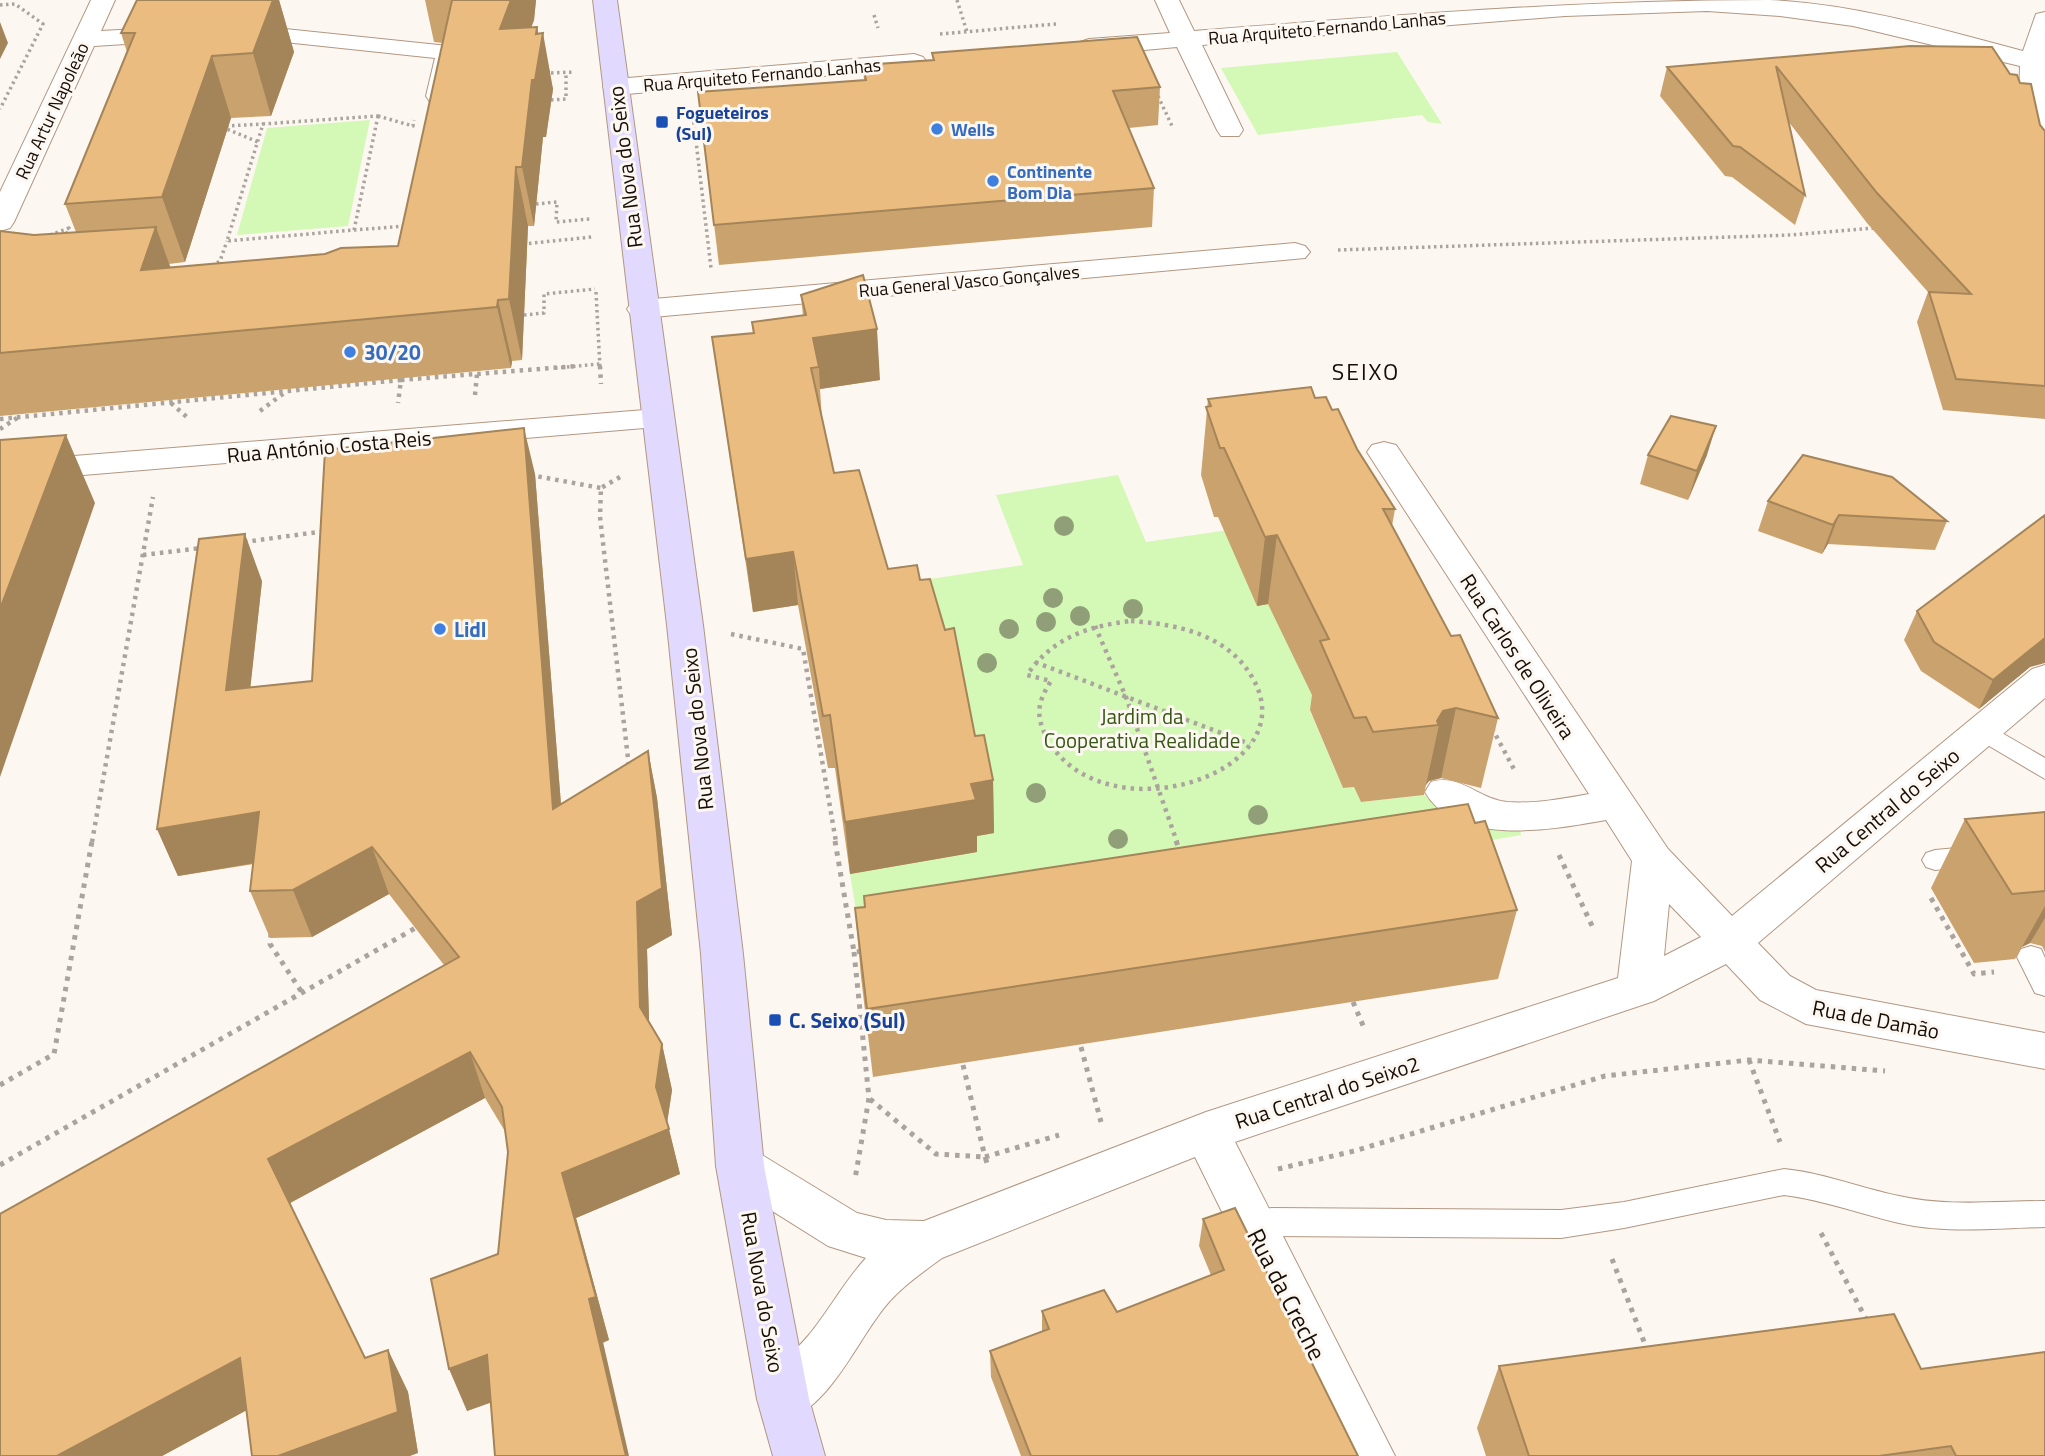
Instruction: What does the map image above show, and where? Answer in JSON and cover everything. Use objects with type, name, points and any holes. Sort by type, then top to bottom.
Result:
[{"type":"main road","name":"Rua Nova do Seixo","points":[[605,0],[600,79],[642,309],[685,625],[722,954],[740,1166],[783,1399],[799,1456]]},
{"type":"street","name":"Rua Artur Napoleão","points":[[0,222],[103,0]]},
{"type":"street","points":[[1167,0],[1230,130]]},
{"type":"street","name":"Rua Arquiteto Fernando Lanhas","points":[[1065,49],[1600,5],[1695,3],[1822,14],[1943,37],[2033,62]]},
{"type":"street","points":[[2045,19],[2033,62],[2033,107],[2045,155]]},
{"type":"street","points":[[85,40],[235,31],[449,52],[433,122]]},
{"type":"street","name":"Rua Arquiteto Fernando Lanhas","points":[[600,79],[939,60]]},
{"type":"street","name":"Rua General Vasco Gonçalves","points":[[642,309],[1295,252]]},
{"type":"street","name":"Rua António Costa Reis","points":[[0,472],[657,419]]},
{"type":"street","name":"Rua Carlos de Oliveira","points":[[1384,452],[1653,860],[1730,942]]},
{"type":"street","name":"Rua Central do Seixo","points":[[1730,942],[2045,678]]},
{"type":"street","points":[[1445,792],[1472,811],[1490,816],[1538,815],[1616,804]]},
{"type":"street","points":[[1639,989],[1653,860]]},
{"type":"street","name":"Rua Central do Seixo2","points":[[783,1399],[827,1351],[861,1297],[925,1243],[1206,1132],[1639,989],[1730,942]]},
{"type":"street","name":"Rua de Damão","points":[[1730,942],[1775,988],[1806,1006],[2045,1051]]},
{"type":"street","name":"Rua da Creche","points":[[1206,1132],[1369,1456]]},
{"type":"street","name":"Rua Central do Seixo2","points":[[740,1166],[845,1231],[886,1242],[925,1243]]},
{"type":"lane","points":[[1983,731],[2045,770]]},
{"type":"lane","points":[[1935,860],[2045,850]]},
{"type":"lane","points":[[1251,1222],[1497,1226],[1596,1219],[1759,1185],[1796,1184],[1822,1187],[1900,1210],[1937,1216],[2045,1214]]},
{"type":"path","points":[[957,0],[967,32]]},
{"type":"path","points":[[0,5],[15,4],[43,24],[0,109]]},
{"type":"path","points":[[547,65],[548,73],[600,79]]},
{"type":"path","points":[[551,100],[566,99],[566,73]]},
{"type":"path","points":[[1157,93],[1172,126]]},
{"type":"path","points":[[691,107],[712,272]]},
{"type":"path","points":[[237,126],[241,116]]},
{"type":"path","points":[[258,142],[222,127],[378,116],[354,231]]},
{"type":"path","points":[[201,268],[220,261],[263,124]]},
{"type":"path","points":[[536,204],[557,202],[556,222],[590,219]]},
{"type":"path","points":[[522,244],[592,237],[590,206]]},
{"type":"path","points":[[61,248],[74,218]]},
{"type":"path","points":[[227,241],[414,225]]},
{"type":"path","points":[[46,237],[69,228]]},
{"type":"path","points":[[1295,252],[1791,235],[1878,228]]},
{"type":"path","points":[[0,419],[401,380],[600,364],[594,276]]},
{"type":"path","points":[[524,315],[544,313],[544,294],[595,289]]},
{"type":"path","points":[[401,380],[403,367]]},
{"type":"path","points":[[257,414],[287,391]]},
{"type":"path","points":[[171,402],[189,419]]},
{"type":"path","points":[[0,429],[19,417]]},
{"type":"path","points":[[522,476],[535,474],[601,488],[617,480],[624,469]]},
{"type":"path","points":[[601,488],[600,517],[609,611],[630,773]]},
{"type":"path","points":[[0,1085],[54,1054],[153,495]]},
{"type":"path","points":[[236,543],[338,530]]},
{"type":"path","points":[[143,555],[211,546]]},
{"type":"path","points":[[1131,621],[1168,624],[1202,635],[1229,651],[1251,673],[1262,702],[1258,730],[1242,757],[1218,773],[1190,784],[1160,789],[1129,789],[1109,785],[1092,779],[1063,761],[1045,736],[1037,712],[1039,702],[1051,681],[1027,675],[1050,646],[1095,626],[1131,621]]},
{"type":"path","points":[[685,625],[803,649],[854,952],[869,1098],[855,1180]]},
{"type":"path","points":[[1095,626],[1126,697],[1183,862]]},
{"type":"path","points":[[1035,662],[1251,744]]},
{"type":"path","points":[[1487,719],[1538,815],[1596,938]]},
{"type":"path","points":[[1935,860],[1910,862],[1974,974],[2038,970]]},
{"type":"path","points":[[272,924],[270,944],[303,994]]},
{"type":"path","points":[[0,1164],[303,994],[421,924]]},
{"type":"path","points":[[854,952],[868,950]]},
{"type":"path","points":[[1353,1002],[1366,1034]]},
{"type":"path","points":[[1353,1039],[1380,1030]]},
{"type":"path","points":[[1081,1047],[1101,1123]]},
{"type":"path","points":[[1749,1060],[1796,1184],[1874,1334]]},
{"type":"path","points":[[1230,1179],[1354,1151],[1605,1076],[1749,1060],[1889,1072]]},
{"type":"path","points":[[963,1065],[985,1157],[1062,1134]]},
{"type":"path","points":[[869,1098],[936,1154]]},
{"type":"path","points":[[1088,1126],[1114,1118]]},
{"type":"path","points":[[1596,1219],[1652,1362]]},
{"type":"green space","points":[[1397,52],[1442,124],[1428,122],[1422,115],[1258,135],[1221,68]]},
{"type":"green space","points":[[370,120],[348,226],[237,235],[267,128]]},
{"type":"green space","name":"Jardim da Cooperativa Realidade","points":[[1118,475],[1146,542],[1235,529],[1319,708],[1310,711],[1343,788],[1354,787],[1361,802],[1426,795],[1485,824],[1519,823],[1521,835],[862,947],[850,874],[977,852],[930,579],[1023,565],[996,495]]},
{"type":"building","points":[[137,0],[273,0],[253,53],[212,56],[162,197],[65,204],[135,33],[121,33]]},
{"type":"building","points":[[452,0],[511,0],[500,29],[537,27],[536,34],[543,33],[535,80],[532,80],[522,167],[516,167],[509,299],[498,300],[497,307],[0,353],[0,231],[34,235],[156,227],[141,270],[325,254],[341,248],[398,246]]},
{"type":"building","points":[[1137,37],[1160,87],[1113,91],[1154,188],[714,225],[698,92],[866,80],[863,65],[934,60],[932,53]]},
{"type":"building","points":[[1910,46],[1992,47],[2010,74],[2017,75],[2020,83],[2031,84],[2040,125],[2045,131],[2045,386],[1956,379],[1929,292],[1971,294],[1877,193],[1776,66],[1805,195],[1740,147],[1733,146],[1667,67]]},
{"type":"building","points":[[863,275],[877,329],[813,338],[819,367],[811,368],[834,473],[859,470],[888,569],[917,565],[920,580],[930,579],[945,630],[954,628],[975,736],[984,735],[993,780],[971,784],[976,800],[845,822],[830,715],[823,716],[793,552],[746,559],[712,337],[754,333],[752,322],[806,315],[801,295]]},
{"type":"building","points":[[1311,387],[1315,398],[1326,397],[1332,410],[1338,409],[1357,449],[1395,509],[1383,509],[1451,636],[1460,635],[1498,718],[1456,708],[1443,711],[1437,721],[1439,725],[1373,732],[1366,717],[1354,718],[1320,641],[1329,639],[1277,535],[1265,537],[1224,448],[1220,448],[1206,407],[1211,406],[1208,399]]},
{"type":"building","points":[[1671,416],[1716,426],[1697,471],[1648,455]]},
{"type":"building","points":[[524,428],[553,809],[648,751],[657,833],[662,888],[637,902],[640,1007],[662,1044],[656,1087],[669,1129],[562,1173],[596,1297],[589,1299],[626,1456],[495,1456],[487,1355],[449,1369],[431,1279],[498,1254],[508,1152],[502,1107],[470,1052],[268,1159],[365,1358],[388,1350],[398,1412],[278,1456],[252,1456],[240,1358],[57,1456],[0,1456],[0,1214],[459,957],[372,847],[293,890],[250,891],[259,812],[157,829],[199,539],[245,534],[226,690],[312,681],[325,450]]},
{"type":"building","points":[[66,435],[0,609],[0,440]]},
{"type":"building","points":[[1803,455],[1892,477],[1947,521],[1839,515],[1833,525],[1768,501]]},
{"type":"building","points":[[2045,515],[2045,638],[1993,680],[1934,642],[1917,611]]},
{"type":"building","points":[[1468,804],[1475,823],[1485,821],[1517,910],[867,1009],[855,908],[865,907],[864,896]]},
{"type":"building","points":[[2045,812],[2045,891],[2012,894],[1965,819]]},
{"type":"building","points":[[1235,1208],[1358,1456],[1031,1456],[990,1351],[1049,1329],[1042,1311],[1104,1290],[1117,1312],[1224,1270],[1203,1219]]},
{"type":"building","points":[[1894,1314],[1921,1369],[2045,1352],[2045,1456],[1956,1456],[1951,1446],[1879,1456],[1529,1456],[1499,1366]]},
{"type":"place","name":"Fogueteiros (Sul)","points":[[662,122]]},
{"type":"place","name":"Wells","points":[[937,129]]},
{"type":"place","name":"Continente Bom Dia","points":[[993,181]]},
{"type":"place","name":"30/20","points":[[350,352]]},
{"type":"place","name":"Lidl","points":[[440,629]]},
{"type":"place","name":"C. Seixo (Sul)","points":[[775,1020]]},
{"type":"district","name":"SEIXO","points":[[1366,371]]}]
